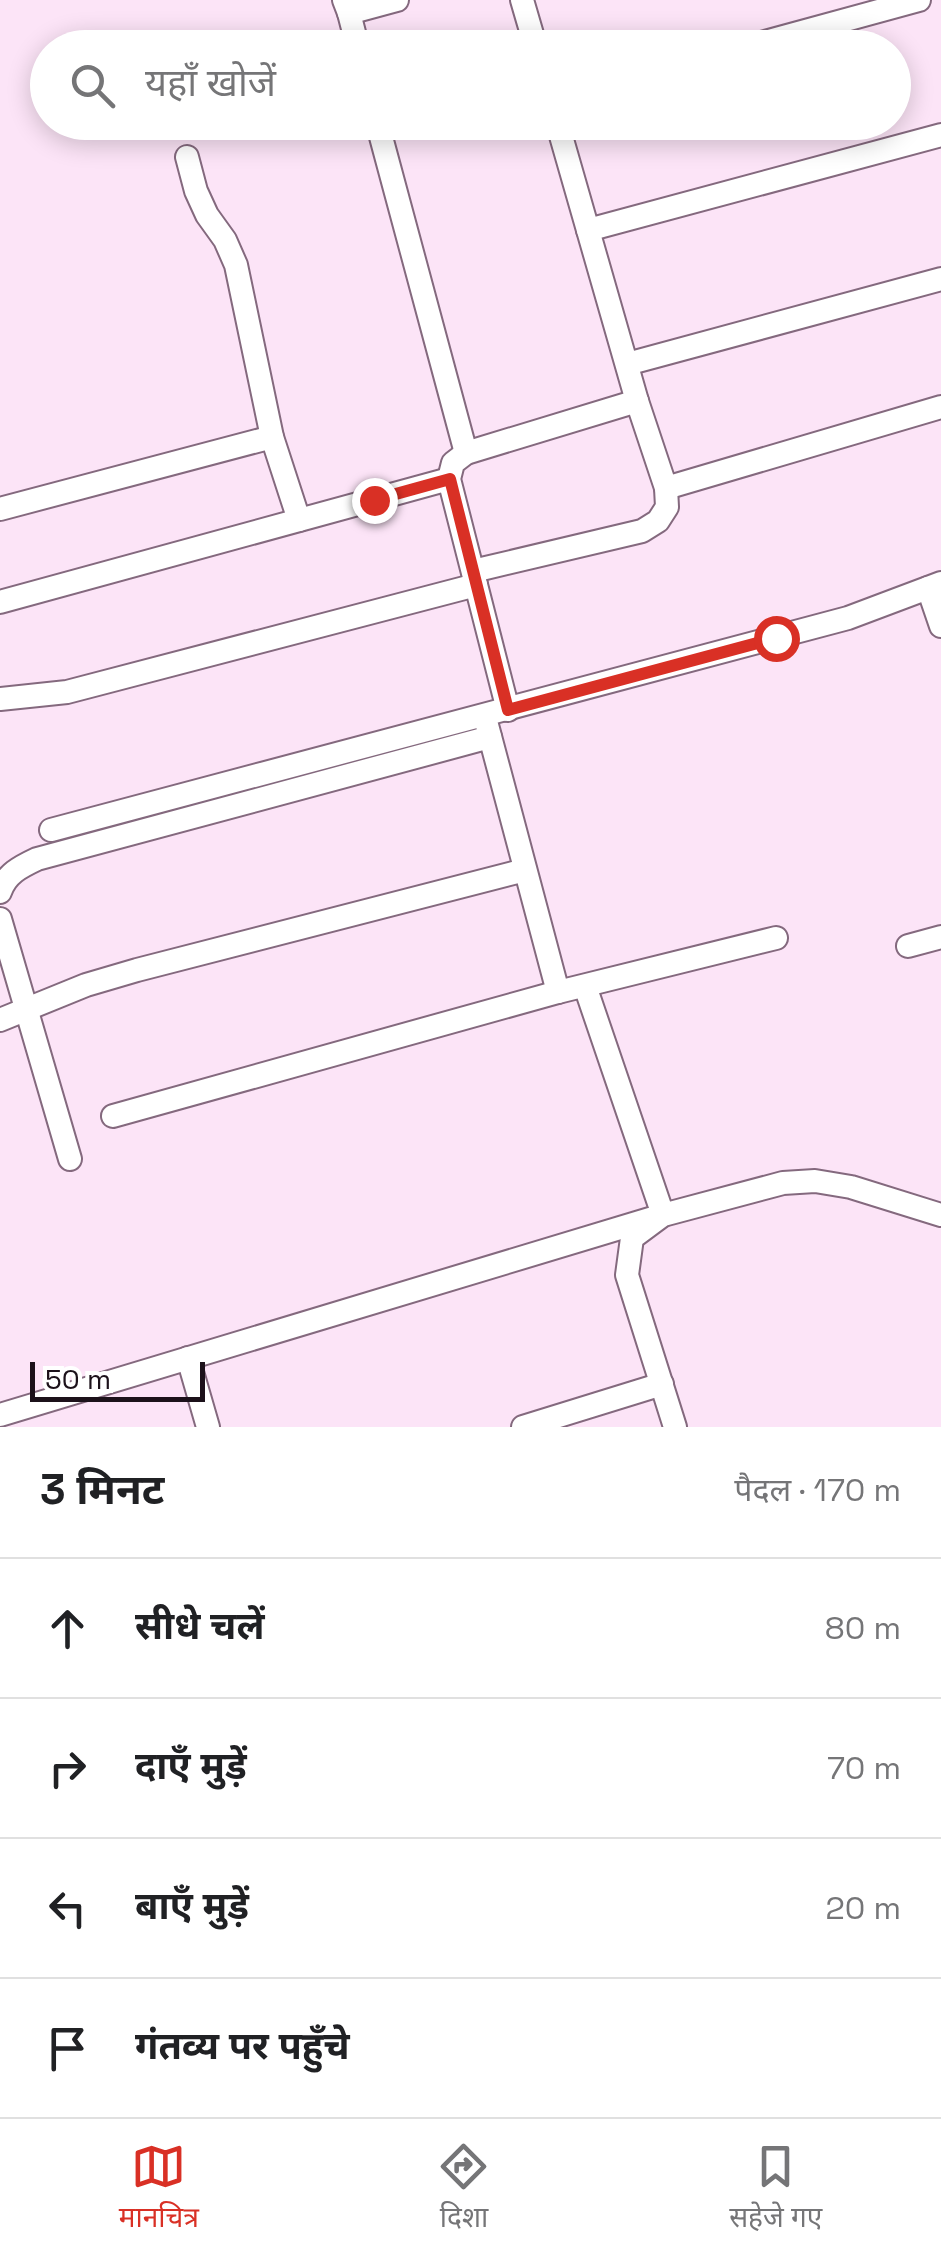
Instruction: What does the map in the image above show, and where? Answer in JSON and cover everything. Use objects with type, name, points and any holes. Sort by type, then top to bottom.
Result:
[{"type":"street","points":[[346,6],[397,0]]},
{"type":"street","points":[[522,0],[531,30]]},
{"type":"street","points":[[809,30],[919,0]]},
{"type":"street","points":[[588,230],[941,135]]},
{"type":"street","points":[[382,140],[466,452]]},
{"type":"street","points":[[0,699],[68,692],[642,531],[658,521],[667,506],[666,488],[562,140]]},
{"type":"street","points":[[187,157],[196,190],[236,265],[272,437],[299,520]]},
{"type":"street","points":[[627,364],[941,279]]},
{"type":"street","points":[[558,992],[526,870],[494,721],[474,578],[450,479],[453,463],[466,452],[637,401]]},
{"type":"street","points":[[666,488],[941,407]]},
{"type":"street","points":[[0,509],[272,437]]},
{"type":"street","points":[[0,602],[450,479]]},
{"type":"street","points":[[0,892],[14,870],[37,859],[848,618],[934,585],[941,626]]},
{"type":"street","points":[[52,830],[494,721]]},
{"type":"street","points":[[0,1020],[137,970],[526,870]]},
{"type":"street","points":[[0,918],[70,1160]]},
{"type":"street","points":[[908,946],[941,937]]},
{"type":"street","points":[[114,1116],[558,992],[776,938]]},
{"type":"street","points":[[585,986],[663,1215]]},
{"type":"street","points":[[0,1415],[663,1215],[783,1183],[815,1181],[851,1187],[941,1216]]},
{"type":"street","points":[[663,1215],[632,1238],[627,1275],[676,1427]]},
{"type":"street","points":[[188,1358],[208,1427]]},
{"type":"street","points":[[522,1427],[662,1384]]},
{"type":"route","points":[[374,500],[450,479],[508,710],[776,638]]}]
